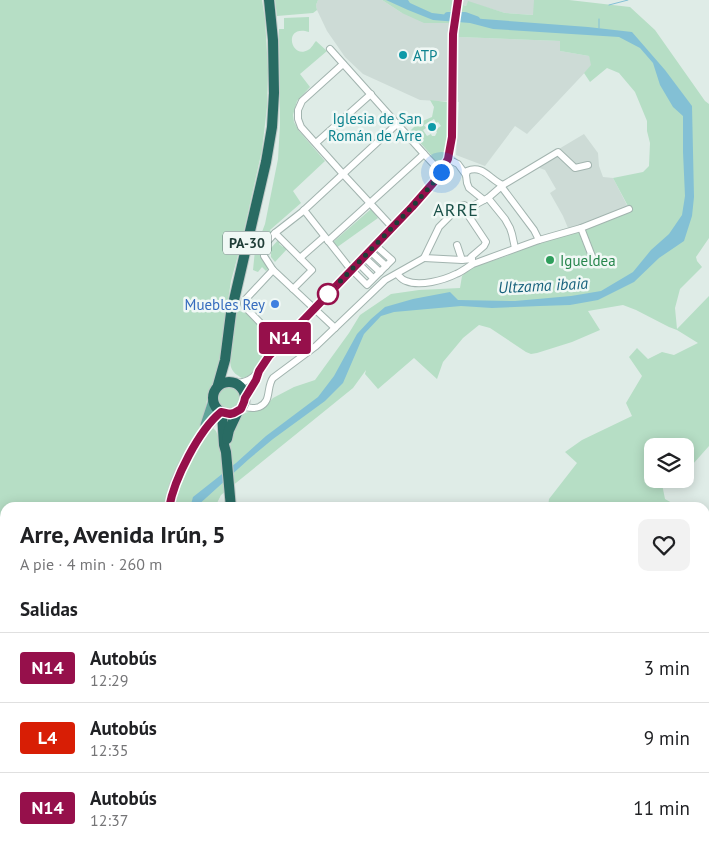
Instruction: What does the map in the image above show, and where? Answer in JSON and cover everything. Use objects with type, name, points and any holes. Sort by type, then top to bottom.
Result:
[{"type":"highway","name":"PA-30","points":[[212,400],[213,392],[218,385],[225,360],[231,313],[266,162],[272,127],[274,84],[273,40],[269,0]]},
{"type":"highway","name":"PA-30","points":[[225,360],[227,371],[244,392],[242,405]]},
{"type":"highway","points":[[218,385],[225,382],[234,382]]},
{"type":"highway","points":[[212,400],[216,408],[221,412],[230,414],[242,405]]},
{"type":"highway","points":[[226,456],[229,430],[242,405]]},
{"type":"highway","points":[[221,412],[230,502]]},
{"type":"main road","points":[[206,429],[212,400]]},
{"type":"main road","points":[[170,502],[176,480],[192,450],[212,419],[221,412]]},
{"type":"main road","points":[[206,429],[214,426],[223,435]]},
{"type":"street","points":[[234,382],[244,383],[259,371],[280,343],[370,251],[441,172],[448,159],[452,137],[453,34],[458,0]]},
{"type":"street","points":[[330,49],[441,172]]},
{"type":"street","points":[[343,64],[302,101],[298,110],[298,119],[301,127],[392,227]]},
{"type":"street","points":[[316,143],[371,94]]},
{"type":"street","points":[[335,328],[294,288],[272,270],[264,256],[264,249],[267,242],[276,233],[304,210],[397,124]]},
{"type":"street","points":[[469,208],[558,152],[575,168],[588,165]]},
{"type":"street","points":[[300,258],[370,203],[424,154]]},
{"type":"street","points":[[448,159],[458,164],[466,175],[470,188],[486,199],[505,219],[510,228],[515,248]]},
{"type":"street","points":[[466,175],[467,171],[471,169],[483,171],[502,186],[534,230],[539,240]]},
{"type":"street","points":[[259,371],[242,405],[248,408],[257,408],[263,405],[268,400],[273,378],[316,346],[385,280],[424,258],[439,227],[460,206],[464,205],[469,208]]},
{"type":"street","points":[[397,274],[408,282],[418,284],[434,282],[458,274],[465,268],[472,261],[471,257],[486,242],[468,215],[469,208]]},
{"type":"street","points":[[424,258],[472,261],[581,228],[629,209]]},
{"type":"street","points":[[304,210],[351,270],[367,285],[392,260],[375,244]]},
{"type":"street","points":[[581,228],[595,264]]},
{"type":"street","points":[[276,233],[312,270],[294,288]]},
{"type":"street","points":[[458,246],[462,260]]},
{"type":"street","points":[[370,251],[386,266]]},
{"type":"street","points":[[364,257],[380,272]]},
{"type":"street","points":[[358,263],[373,278]]},
{"type":"street","points":[[272,270],[244,303],[245,307],[280,343]]},
{"type":"shaded area","points":[[318,0],[382,0],[402,13],[456,0],[534,0],[534,15],[505,13],[468,2],[466,6],[463,5],[459,37],[560,41],[560,51],[589,56],[592,65],[527,134],[515,126],[485,166],[456,155],[459,102],[420,100],[363,74],[345,57],[327,31],[317,10]]},
{"type":"shaded area","points":[[584,134],[598,153],[599,166],[603,177],[613,178],[629,209],[582,230],[580,225],[568,228],[550,193],[556,189],[545,170],[537,167],[505,181]]},
{"type":"green space","points":[[0,0],[262,0],[268,70],[267,107],[262,150],[231,281],[217,378],[207,400],[201,431],[168,502],[0,502]]},
{"type":"green space","points":[[275,0],[318,0],[317,10],[313,13],[277,16]]},
{"type":"green space","points":[[382,0],[458,0],[466,6],[468,1],[505,13],[533,15],[534,0],[569,0],[630,7],[655,30],[709,104],[709,238],[696,257],[702,267],[680,289],[675,308],[677,329],[709,296],[709,446],[694,463],[694,438],[644,438],[644,488],[663,488],[665,499],[670,502],[549,502],[577,463],[565,452],[582,440],[632,416],[626,403],[642,376],[629,357],[637,348],[648,359],[662,352],[674,355],[698,343],[677,330],[623,305],[588,311],[600,330],[572,342],[531,354],[490,328],[479,325],[463,338],[443,362],[437,379],[414,358],[378,389],[365,374],[366,370],[353,388],[221,495],[218,502],[173,502],[177,486],[209,428],[213,428],[216,431],[220,441],[230,450],[231,430],[236,420],[243,414],[267,404],[273,398],[294,387],[315,380],[360,315],[391,294],[419,290],[460,288],[462,276],[470,268],[507,256],[517,250],[629,208],[613,178],[643,172],[649,166],[650,143],[647,121],[635,92],[619,73],[607,68],[590,82],[584,73],[591,65],[589,56],[560,51],[560,41],[459,37],[459,33],[456,33],[458,23],[424,23],[402,13]]},
{"type":"green space","points":[[309,17],[309,32],[301,31],[295,33],[292,37],[294,47],[302,52],[309,49],[316,41],[327,51],[300,74],[310,87],[297,101],[293,115],[294,122],[299,131],[325,161],[293,191],[301,203],[270,230],[272,233],[265,241],[262,250],[263,259],[269,268],[266,271],[262,267],[258,272],[253,270],[255,250],[265,224],[278,159],[280,125],[279,29],[284,29],[284,18]]},
{"type":"green space","points":[[430,100],[447,102],[445,153],[436,170],[428,160],[432,156],[410,131],[418,123],[432,117],[434,107]],"holes":[[[434,119],[436,123],[438,122],[441,126],[435,130],[437,132],[435,136],[431,134],[427,136],[423,130],[426,128],[424,125]]]},
{"type":"green space","points":[[371,209],[378,218],[336,248],[332,243]]},
{"type":"green space","points":[[279,239],[281,241],[279,244],[283,247],[285,245],[288,248],[275,262],[271,257],[271,248]]},
{"type":"green space","points":[[235,310],[247,313],[270,337],[273,347],[252,374],[242,378],[233,371],[230,362]]},
{"type":"green space","points":[[229,386],[238,389],[241,398],[238,407],[229,410],[220,407],[217,398],[220,389]]},
{"type":"water","points":[[386,0],[408,0],[410,3],[432,13],[632,32],[665,70],[692,106],[694,197],[692,216],[684,241],[659,258],[634,282],[598,300],[570,305],[492,308],[461,306],[394,312],[381,316],[364,334],[343,383],[325,401],[273,439],[202,502],[192,502],[193,497],[266,436],[318,397],[334,376],[357,334],[385,307],[450,292],[458,300],[515,301],[571,296],[601,291],[633,272],[651,250],[669,234],[682,215],[685,196],[683,116],[673,107],[660,85],[653,63],[640,48],[619,37],[493,29],[470,23],[433,20]]},
{"type":"waterway","points":[[609,5],[628,0]]},
{"type":"waterway","name":"Ultzama ibaia","points":[[448,16],[465,16],[476,20]]},
{"type":"waterway","points":[[599,19],[599,28]]},
{"type":"bus line","name":"N14","points":[[170,502],[176,480],[212,419],[221,412],[230,414],[241,409],[259,371],[269,356],[412,207],[434,182],[446,164],[452,137],[453,34],[458,0]]},
{"type":"place","name":"ATP","points":[[403,55]]},
{"type":"place","name":"Iglesia de San Román de Arre","points":[[432,127]]},
{"type":"place","name":"Igueldea","points":[[550,260]]},
{"type":"place","name":"Muebles Rey","points":[[275,304]]},
{"type":"district","name":"ARRE","points":[[456,209]]},
{"type":"route","points":[[328,294],[412,207],[441,172]]}]
